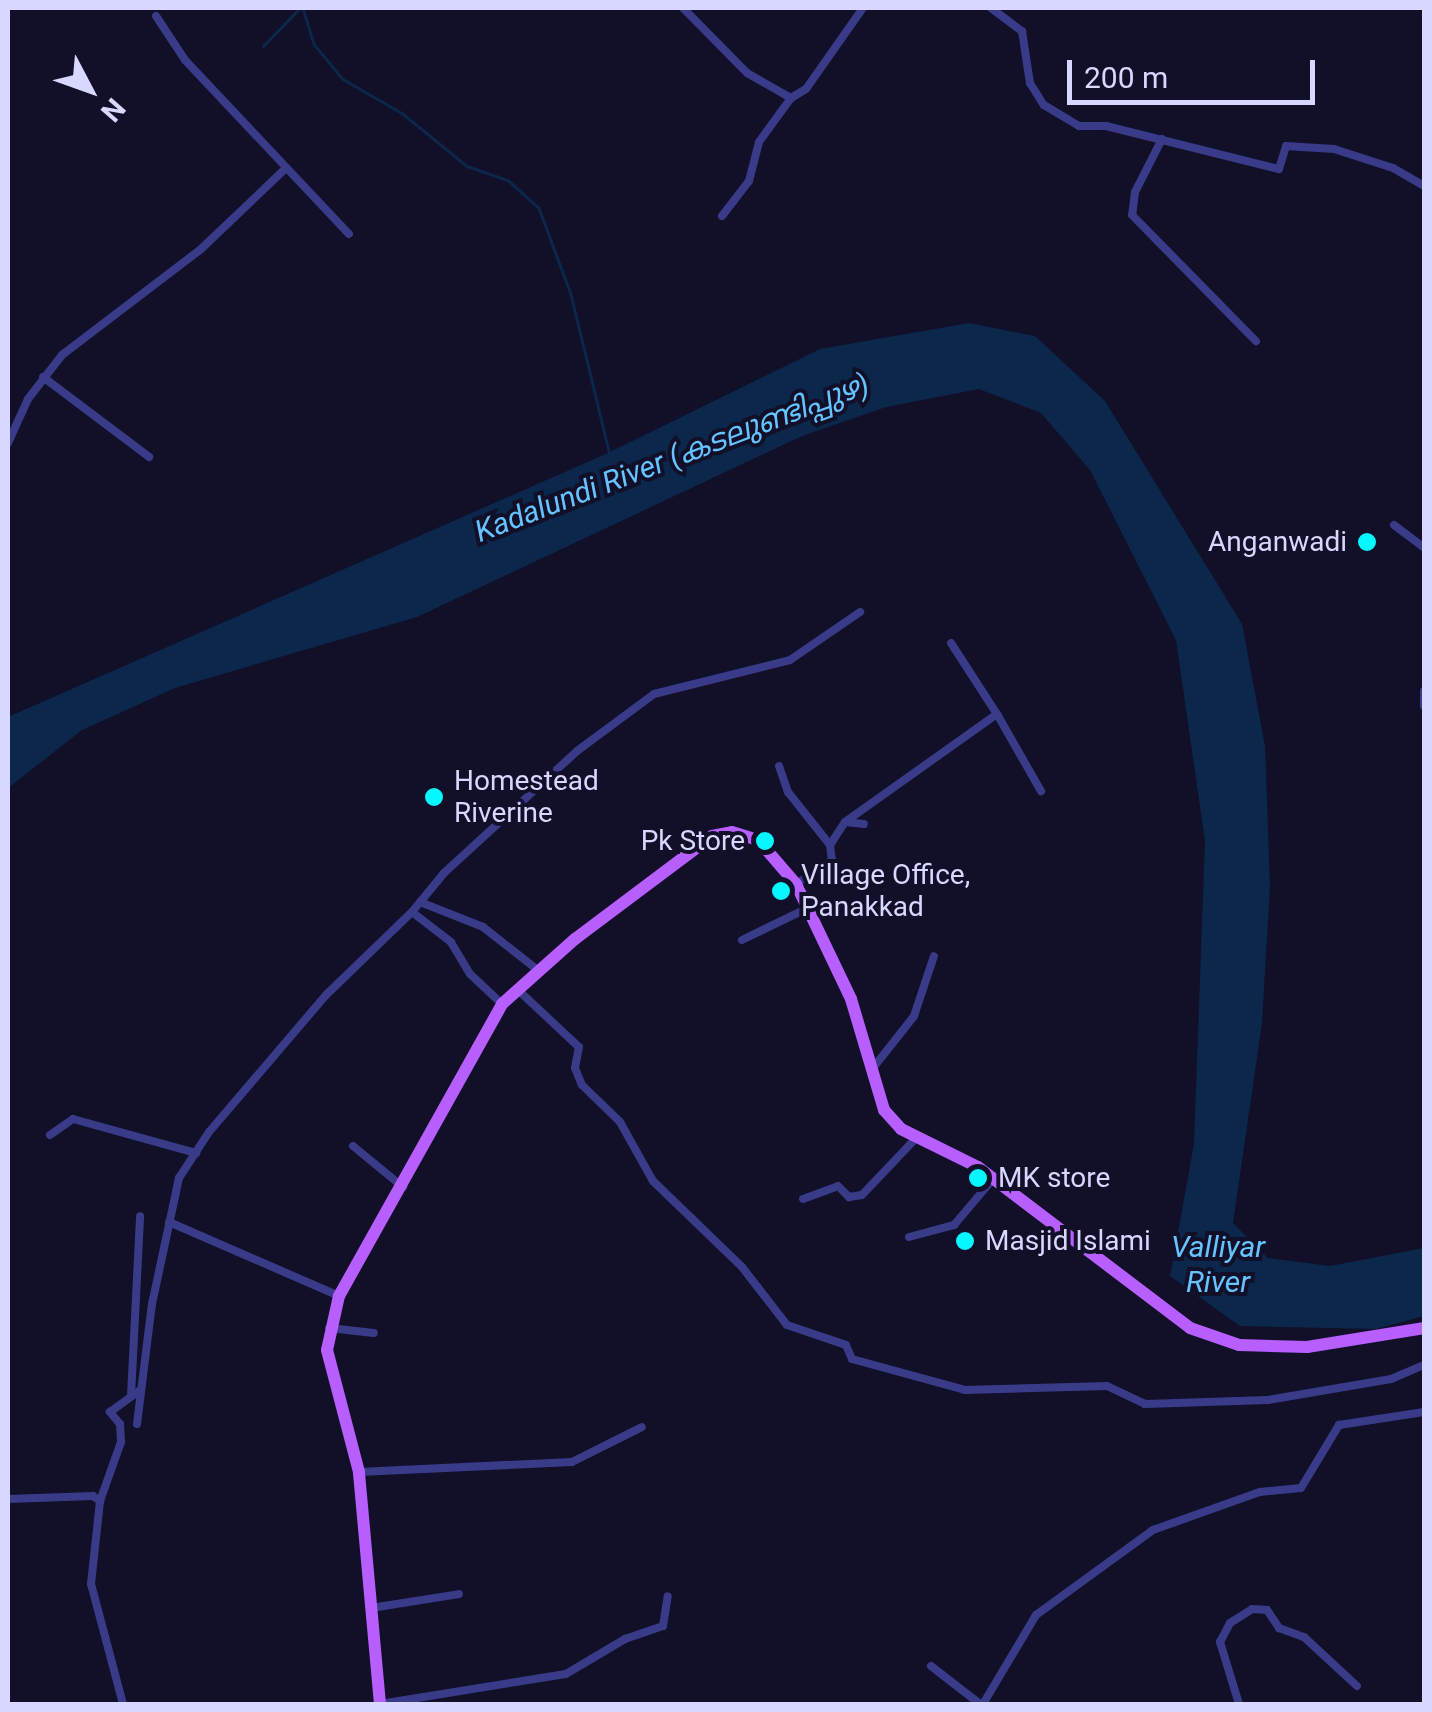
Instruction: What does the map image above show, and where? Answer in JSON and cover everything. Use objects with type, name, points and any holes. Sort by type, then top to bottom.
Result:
[{"type":"main road","points":[[380,1704],[359,1472],[330,1371],[328,1328],[339,1296],[403,1188],[502,1004],[712,836],[732,832],[758,840],[796,884],[834,956],[884,1110],[916,1138],[993,1179],[1190,1328],[1240,1345],[1306,1347],[1424,1328]]},
{"type":"street","points":[[683,8],[747,73],[791,98]]},
{"type":"street","points":[[722,216],[749,180],[759,142],[791,98],[806,89],[863,8]]},
{"type":"street","points":[[991,8],[1022,30],[1030,83],[1044,105],[1079,126],[1162,140],[1279,169],[1286,146],[1334,149],[1393,168],[1424,186]]},
{"type":"street","points":[[156,16],[185,60],[349,234]]},
{"type":"street","points":[[1162,140],[1135,192],[1132,215],[1256,342]]},
{"type":"street","points":[[8,443],[43,377],[62,355],[210,242],[286,168]]},
{"type":"street","points":[[43,377],[149,457]]},
{"type":"street","points":[[1394,525],[1424,548]]},
{"type":"street","points":[[137,1424],[179,1178],[326,994],[577,751],[654,694],[790,660],[860,612]]},
{"type":"street","points":[[951,643],[1041,791]]},
{"type":"street","points":[[1424,691],[1424,706]]},
{"type":"street","points":[[830,845],[845,822],[997,714]]},
{"type":"street","points":[[778,766],[788,792],[830,845],[832,860],[796,884]]},
{"type":"street","points":[[845,822],[864,824]]},
{"type":"street","points":[[420,902],[483,928],[539,971]]},
{"type":"street","points":[[742,940],[808,908]]},
{"type":"street","points":[[412,912],[451,942],[470,974],[502,1004]]},
{"type":"street","points":[[873,1068],[914,1016],[934,956]]},
{"type":"street","points":[[518,990],[579,1048],[575,1068],[582,1085],[620,1122],[653,1180],[742,1267],[787,1325],[846,1345],[852,1359],[965,1390],[1106,1386],[1145,1404],[1268,1400],[1391,1379],[1424,1366]]},
{"type":"street","points":[[50,1135],[73,1119],[196,1152]]},
{"type":"street","points":[[803,1199],[838,1186],[849,1197],[862,1195],[916,1138]]},
{"type":"street","points":[[353,1146],[403,1188]]},
{"type":"street","points":[[908,1238],[954,1225],[993,1179]]},
{"type":"street","points":[[131,1396],[140,1216]]},
{"type":"street","points":[[169,1222],[339,1296]]},
{"type":"street","points":[[328,1328],[374,1333]]},
{"type":"street","points":[[122,1704],[91,1584],[100,1502],[121,1442],[120,1424],[110,1412],[140,1390]]},
{"type":"street","points":[[931,1666],[982,1704],[1036,1615],[1153,1530],[1260,1492],[1302,1488],[1339,1426],[1424,1412]]},
{"type":"street","points":[[359,1472],[572,1462],[642,1427]]},
{"type":"street","points":[[8,1499],[93,1496],[100,1502]]},
{"type":"street","points":[[371,1608],[459,1594]]},
{"type":"street","points":[[380,1704],[566,1674],[626,1639],[663,1626],[668,1596]]},
{"type":"street","points":[[1239,1704],[1220,1642],[1230,1623],[1252,1609],[1267,1610],[1279,1628],[1304,1638],[1357,1686]]},
{"type":"water","name":"Valliyar River","points":[[969,323],[1035,336],[1105,401],[1242,624],[1265,746],[1270,886],[1262,1023],[1233,1223],[1268,1258],[1330,1266],[1424,1248],[1424,1316],[1376,1329],[1240,1326],[1170,1276],[1194,1144],[1205,841],[1176,640],[1090,470],[1041,413],[979,389],[886,407],[802,436],[417,617],[175,688],[82,730],[8,788],[8,717],[608,453],[820,349]]},
{"type":"waterway","points":[[263,46],[300,8]]},
{"type":"waterway","name":"Kadalundi River (കടലുണ്ടിപ്പുഴ)","points":[[303,8],[314,44],[343,79],[402,113],[467,166],[508,180],[539,208],[571,294],[609,451]]},
{"type":"place","name":"Anganwadi","points":[[1367,542]]},
{"type":"place","name":"Homestead Riverine","points":[[434,797]]},
{"type":"place","name":"Pk Store","points":[[765,841]]},
{"type":"place","name":"Village Office, Panakkad","points":[[781,891]]},
{"type":"place","name":"MK store","points":[[978,1178]]},
{"type":"place","name":"Masjid Islami","points":[[965,1241]]}]
